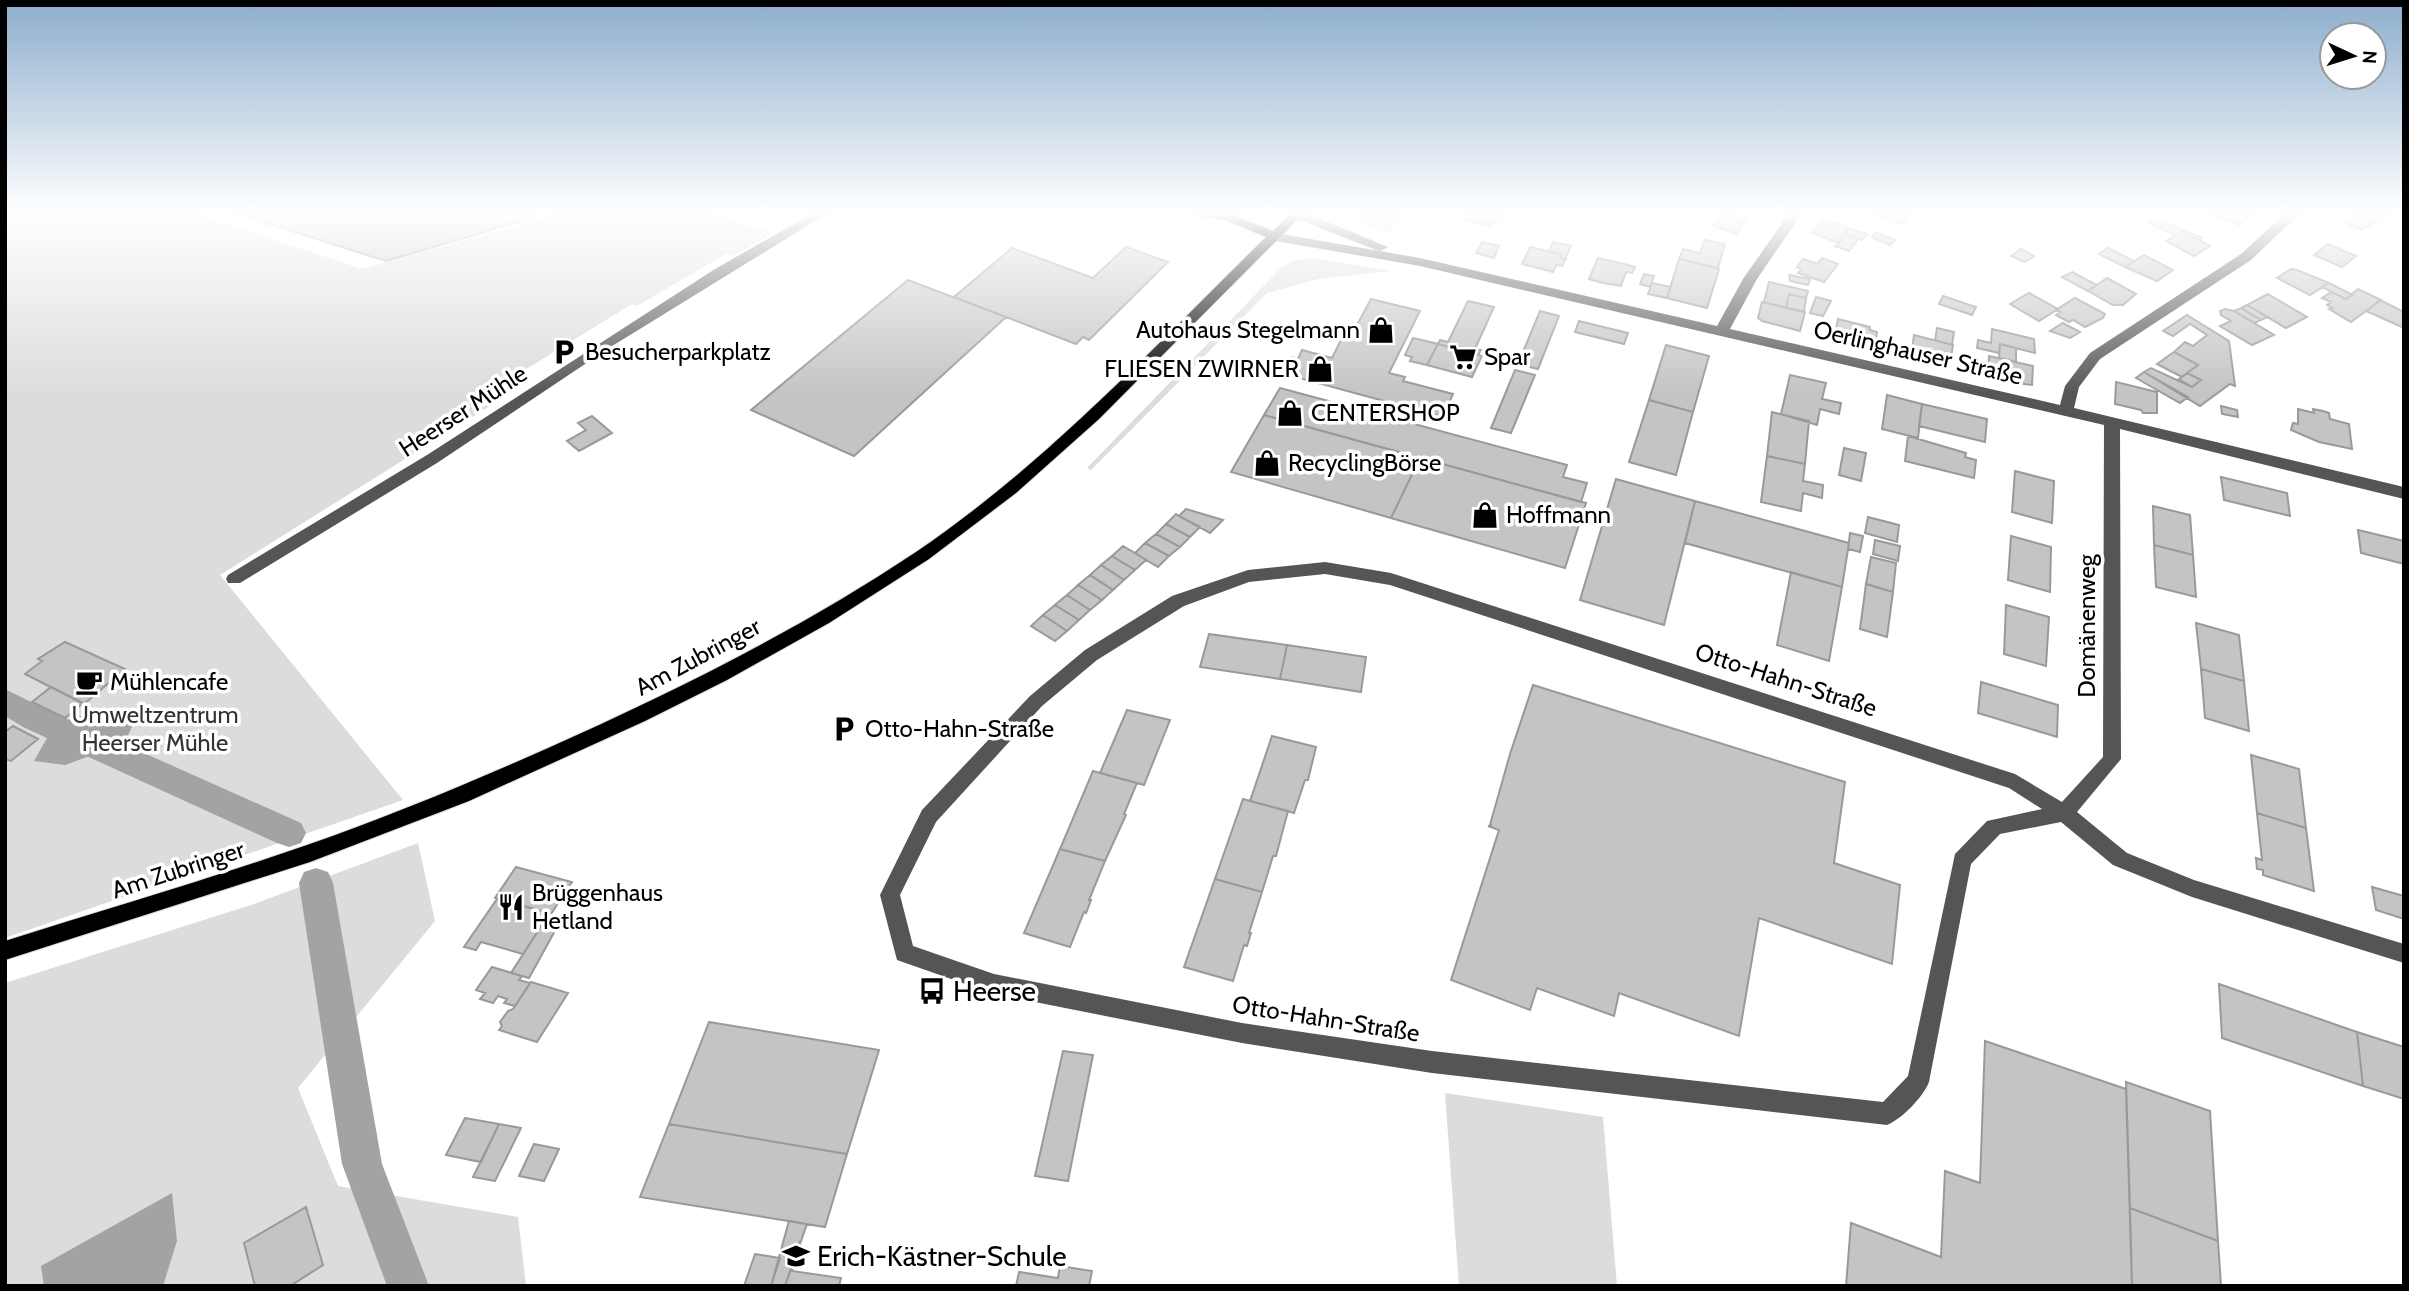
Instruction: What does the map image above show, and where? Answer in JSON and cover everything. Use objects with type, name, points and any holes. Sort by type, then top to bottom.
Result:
[{"type":"main road","name":"Am Zubringer","points":[[5,951],[310,853],[462,795],[639,716],[721,675],[812,624],[923,555],[1010,489],[1094,415],[1239,273]]},
{"type":"street","name":"Heerser Mühle","points":[[234,579],[432,460],[719,273]]},
{"type":"street","name":"Oerlinghauser Straße","points":[[1470,273],[1722,330],[2404,493]]},
{"type":"street","points":[[1722,330],[1754,273]]},
{"type":"street","points":[[2066,411],[2072,386],[2095,356],[2221,273]]},
{"type":"street","name":"Domänenweg","points":[[2064,813],[2112,759],[2112,422]]},
{"type":"street","name":"Otto-Hahn-Straße","points":[[2064,813],[1994,827],[1962,860],[1918,1082],[1887,1115],[1432,1062],[1242,1033],[994,984],[904,953],[890,895],[929,816],[1036,701],[1091,655],[1178,601],[1248,576],[1325,568],[1391,579],[2015,782],[2064,813],[2120,859],[2192,888],[2404,954]]},
{"type":"green space","name":"Umweltzentrum Heerser Mühle","points":[[5,273],[693,273],[637,306],[632,304],[479,398],[488,407],[220,575],[403,800],[5,938]]},
{"type":"green space","points":[[1276,273],[1370,273],[1318,279],[1267,293],[1091,470],[1087,468]]},
{"type":"green space","points":[[418,843],[435,921],[298,1088],[338,1186],[518,1217],[526,1286],[5,1286],[5,983],[251,905]]},
{"type":"green space","points":[[1445,1093],[1603,1117],[1617,1286],[1459,1286]]},
{"type":"shaded area","points":[[35,708],[67,724],[92,709],[137,717],[126,739],[106,750],[65,765],[34,761],[47,738],[17,722]]},
{"type":"shaded area","points":[[172,1193],[177,1241],[163,1286],[44,1286],[41,1266]]},
{"type":"building","points":[[982,273],[1080,273],[1093,278],[1098,273],[1157,273],[1089,340],[1083,337],[1076,344],[954,297]]},
{"type":"building","points":[[1591,273],[1626,273],[1621,286],[1589,279]]},
{"type":"building","points":[[1675,273],[1718,273],[1707,308],[1667,298]]},
{"type":"building","points":[[1799,273],[1831,273],[1824,282]]},
{"type":"building","points":[[2074,273],[2097,285],[2088,291],[2062,277]]},
{"type":"building","points":[[2139,273],[2168,273],[2157,281]]},
{"type":"building","points":[[2284,273],[2305,273],[2329,283],[2310,295],[2277,278]]},
{"type":"building","points":[[1644,274],[1654,276],[1650,287],[1640,284]]},
{"type":"building","points":[[1789,275],[1810,279],[1808,285],[1790,281]]},
{"type":"building","points":[[2107,278],[2136,294],[2123,305],[2113,305],[2088,291]]},
{"type":"building","points":[[908,280],[1006,317],[854,456],[751,410]]},
{"type":"building","points":[[1769,282],[1808,291],[1806,298],[1789,294],[1786,308],[1764,302]]},
{"type":"building","points":[[1652,283],[1671,287],[1667,298],[1648,294]]},
{"type":"building","points":[[2329,283],[2353,295],[2346,299],[2322,287]]},
{"type":"building","points":[[2358,289],[2381,300],[2351,322],[2329,309],[2332,308],[2327,305],[2331,302],[2322,298],[2331,292],[2346,299]]},
{"type":"building","points":[[2029,293],[2058,309],[2039,321],[2010,304]]},
{"type":"building","points":[[1789,294],[1806,298],[1804,312],[1786,308]]},
{"type":"building","points":[[2268,294],[2307,317],[2286,328],[2247,305]]},
{"type":"building","points":[[1943,296],[1976,307],[1972,315],[1939,304]]},
{"type":"building","points":[[1816,297],[1831,301],[1823,316],[1810,313]]},
{"type":"building","points":[[2075,298],[2105,314],[2103,318],[2085,327],[2056,315],[2060,312],[2056,310]]},
{"type":"building","points":[[1371,299],[1420,311],[1389,373],[1405,377],[1403,381],[1453,394],[1443,417],[1288,375],[1294,365],[1288,364],[1292,357],[1298,359],[1302,350],[1332,358],[1343,336],[1350,338]]},
{"type":"building","points":[[2380,300],[2404,312],[2404,328],[2366,311]]},
{"type":"building","points":[[1468,301],[1494,307],[1475,349],[1481,350],[1478,355],[1438,344],[1440,340],[1448,342]]},
{"type":"building","points":[[1762,302],[1805,312],[1800,331],[1758,318]]},
{"type":"building","points":[[2247,305],[2268,317],[2261,320],[2241,308]]},
{"type":"building","points":[[2241,308],[2261,320],[2254,323],[2234,311]]},
{"type":"building","points":[[1540,311],[1559,316],[1538,369],[1518,364]]},
{"type":"building","points":[[2220,311],[2234,311],[2274,335],[2252,345],[2220,326],[2231,321],[2221,315]]},
{"type":"building","points":[[2187,315],[2229,341],[2235,386],[2230,384],[2200,406],[2144,372],[2151,368],[2192,387],[2201,380],[2187,373],[2198,365],[2174,352],[2185,342],[2193,346],[2207,335],[2190,324],[2173,336],[2163,331]]},
{"type":"building","points":[[1838,319],[1870,327],[1870,330],[1877,332],[1876,339],[1869,337],[1867,345],[1834,338]]},
{"type":"building","points":[[1579,321],[1628,333],[1624,344],[1575,332]]},
{"type":"building","points":[[2063,323],[2080,332],[2070,338],[2050,331]]},
{"type":"building","points":[[1937,328],[1954,332],[1952,345],[1935,340]]},
{"type":"building","points":[[1992,329],[2034,339],[2035,353],[2000,344],[1999,353],[1977,348],[1978,340],[1991,343]]},
{"type":"building","points":[[1914,335],[1953,345],[1951,358],[1944,356],[1943,363],[1911,356]]},
{"type":"building","points":[[1413,338],[1438,344],[1427,365],[1410,361],[1412,357],[1405,355]]},
{"type":"building","points":[[1438,344],[1482,356],[1472,377],[1427,365]]},
{"type":"building","points":[[2000,344],[2016,348],[2016,362],[1999,358]]},
{"type":"building","points":[[1666,345],[1709,356],[1693,412],[1649,400]]},
{"type":"building","points":[[2174,352],[2198,365],[2182,377],[2157,364]]},
{"type":"building","points":[[1989,356],[2033,366],[2032,385],[1988,375]]},
{"type":"building","points":[[1515,370],[1535,375],[1511,433],[1491,428]]},
{"type":"building","points":[[2144,372],[2188,397],[2180,403],[2136,378]]},
{"type":"building","points":[[2187,373],[2201,380],[2192,387],[2179,379]]},
{"type":"building","points":[[1790,375],[1826,383],[1822,399],[1841,403],[1839,414],[1820,409],[1817,425],[1781,414]]},
{"type":"building","points":[[2116,382],[2157,392],[2157,413],[2143,413],[2141,410],[2115,404]]},
{"type":"building","points":[[1280,388],[1567,465],[1563,477],[1587,483],[1581,502],[1264,415]]},
{"type":"building","points":[[1887,395],[1922,404],[1918,438],[1882,429]]},
{"type":"building","points":[[1649,400],[1693,412],[1676,475],[1629,462]]},
{"type":"building","points":[[1922,404],[1987,419],[1985,442],[1919,426]]},
{"type":"building","points":[[2221,406],[2237,410],[2238,417],[2222,414]]},
{"type":"building","points":[[2298,409],[2314,413],[2313,409],[2323,411],[2329,413],[2330,419],[2349,424],[2352,449],[2319,442],[2291,430],[2293,423],[2298,424]]},
{"type":"building","points":[[1772,412],[1809,421],[1805,464],[1767,456]]},
{"type":"building","points":[[1264,415],[1420,458],[1391,518],[1231,472]]},
{"type":"building","points":[[592,416],[612,433],[579,451],[567,441],[586,430],[578,423]]},
{"type":"building","points":[[1908,436],[1966,453],[1965,457],[1976,460],[1974,478],[1905,461]]},
{"type":"building","points":[[1844,448],[1866,453],[1861,481],[1839,475]]},
{"type":"building","points":[[1767,456],[1805,464],[1803,481],[1823,485],[1822,498],[1803,493],[1801,511],[1761,502]]},
{"type":"building","points":[[1420,458],[1586,503],[1565,568],[1391,518]]},
{"type":"building","points":[[2015,471],[2054,481],[2052,523],[2012,512]]},
{"type":"building","points":[[2221,477],[2287,493],[2290,516],[2224,500]]},
{"type":"building","points":[[1616,479],[1695,501],[1664,625],[1580,600]]},
{"type":"building","points":[[1695,501],[1849,543],[1842,587],[1685,543]]},
{"type":"building","points":[[2153,506],[2190,515],[2193,555],[2154,545]]},
{"type":"building","points":[[1186,509],[1223,520],[1210,533],[1179,516]]},
{"type":"building","points":[[1176,514],[1200,527],[1190,537],[1166,524]]},
{"type":"building","points":[[1868,517],[1899,525],[1897,542],[1865,533]]},
{"type":"building","points":[[1166,524],[1190,537],[1180,547],[1156,534]]},
{"type":"building","points":[[2358,530],[2404,541],[2404,564],[2361,553]]},
{"type":"building","points":[[1850,533],[1863,536],[1860,552],[1848,549]]},
{"type":"building","points":[[1156,534],[1180,547],[1169,556],[1145,543]]},
{"type":"building","points":[[2011,536],[2051,547],[2050,592],[2008,580]]},
{"type":"building","points":[[1875,540],[1900,546],[1898,561],[1873,554]]},
{"type":"building","points":[[1145,543],[1169,556],[1158,567],[1135,553]]},
{"type":"building","points":[[2154,545],[2193,555],[2196,597],[2156,587]]},
{"type":"building","points":[[1123,546],[1146,560],[1135,570],[1112,556]]},
{"type":"building","points":[[1112,556],[1135,570],[1124,580],[1101,565]]},
{"type":"building","points":[[1871,557],[1896,563],[1893,592],[1866,584]]},
{"type":"building","points":[[1101,565],[1124,580],[1113,590],[1090,575]]},
{"type":"building","points":[[1791,572],[1842,587],[1829,661],[1777,645]]},
{"type":"building","points":[[1090,575],[1113,590],[1102,600],[1078,585]]},
{"type":"building","points":[[1866,584],[1893,592],[1887,637],[1860,629]]},
{"type":"building","points":[[1078,585],[1102,600],[1090,610],[1067,595]]},
{"type":"building","points":[[1067,595],[1090,610],[1079,620],[1055,605]]},
{"type":"building","points":[[1055,605],[1079,620],[1067,631],[1043,615]]},
{"type":"building","points":[[2006,605],[2049,617],[2046,666],[2004,654]]},
{"type":"building","points":[[1043,615],[1067,631],[1055,641],[1031,626]]},
{"type":"building","points":[[2196,623],[2239,635],[2244,681],[2201,669]]},
{"type":"building","points":[[1209,634],[1287,645],[1280,679],[1200,667]]},
{"type":"building","points":[[65,642],[125,669],[84,704],[25,674],[42,661],[38,659]]},
{"type":"building","points":[[1287,645],[1366,657],[1361,692],[1280,679]]},
{"type":"building","points":[[2201,669],[2244,681],[2249,731],[2205,718]]},
{"type":"building","points":[[1981,682],[2058,705],[2057,737],[1978,713]]},
{"type":"building","points":[[1533,685],[1845,782],[1834,863],[1900,885],[1892,964],[1759,918],[1739,1036],[1619,993],[1614,1016],[1537,988],[1530,1010],[1451,980],[1499,830],[1488,826],[1492,826],[1490,825],[1510,754]]},
{"type":"building","points":[[51,687],[83,703],[65,718],[32,702]]},
{"type":"building","points":[[1127,710],[1170,720],[1144,785],[1100,773]]},
{"type":"building","points":[[13,726],[38,739],[11,761],[5,759],[5,732]]},
{"type":"building","points":[[1272,736],[1316,747],[1308,780],[1305,780],[1294,813],[1250,801]]},
{"type":"building","points":[[2251,755],[2299,769],[2306,828],[2257,813]]},
{"type":"building","points":[[1093,771],[1137,783],[1105,861],[1060,849]]},
{"type":"building","points":[[1243,799],[1288,811],[1276,856],[1273,856],[1262,892],[1215,879]]},
{"type":"building","points":[[2257,813],[2306,828],[2314,891],[2263,875],[2263,870],[2257,869],[2256,858],[2262,860]]},
{"type":"building","points":[[1060,849],[1105,861],[1070,947],[1024,933]]},
{"type":"building","points":[[516,867],[572,882],[551,914],[495,898]]},
{"type":"building","points":[[1215,879],[1262,892],[1247,946],[1244,945],[1233,981],[1184,967]]},
{"type":"building","points":[[2372,887],[2404,896],[2404,919],[2376,910]]},
{"type":"building","points":[[497,899],[550,913],[523,954],[481,942],[476,950],[464,947]]},
{"type":"building","points":[[542,925],[556,929],[529,978],[511,973]]},
{"type":"building","points":[[492,967],[522,976],[519,980],[530,983],[515,1006],[504,1003],[507,999],[498,996],[493,1003],[480,999],[485,993],[476,990]]},
{"type":"building","points":[[531,982],[568,993],[537,1042],[499,1030],[502,1026],[500,1022],[508,1011],[513,1009]]},
{"type":"building","points":[[2219,984],[2357,1032],[2363,1086],[2222,1038]]},
{"type":"building","points":[[709,1022],[879,1050],[847,1154],[669,1124]]},
{"type":"building","points":[[2357,1032],[2404,1047],[2404,1099],[2363,1086]]},
{"type":"building","points":[[1985,1041],[2126,1089],[2132,1286],[1846,1286],[1851,1223],[1941,1257],[1945,1171],[1980,1183]]},
{"type":"building","points":[[1063,1051],[1093,1055],[1068,1181],[1035,1176]]},
{"type":"building","points":[[2126,1082],[2210,1111],[2218,1241],[2130,1208]]},
{"type":"building","points":[[465,1118],[499,1124],[481,1162],[446,1155]]},
{"type":"building","points":[[499,1124],[521,1128],[495,1181],[473,1177]]},
{"type":"building","points":[[669,1124],[847,1154],[825,1227],[640,1197]]},
{"type":"building","points":[[534,1144],[559,1149],[544,1181],[519,1176]]},
{"type":"building","points":[[306,1207],[323,1265],[290,1286],[255,1286],[244,1243]]},
{"type":"building","points":[[2130,1208],[2218,1241],[2221,1286],[2132,1286]]},
{"type":"building","points":[[789,1221],[807,1224],[785,1286],[771,1286]]},
{"type":"building","name":"Erich-Kästner-Schule","points":[[800,1241],[792,1271],[841,1278],[839,1286],[785,1286]]},
{"type":"building","points":[[755,1254],[780,1258],[771,1286],[744,1286]]},
{"type":"building","points":[[1060,1266],[1092,1271],[1089,1286],[1016,1286],[1019,1272],[1058,1278]]},
{"type":"waterway","points":[[5,701],[34,718],[289,833]]},
{"type":"waterway","points":[[316,883],[362,1164],[408,1286]]},
{"type":"place","name":"Autohaus Stegelmann","points":[[1381,330]]},
{"type":"place","name":"Besucherparkplatz","points":[[564,352]]},
{"type":"place","name":"Spar","points":[[1463,357]]},
{"type":"place","name":"FLIESEN ZWIRNER","points":[[1320,369]]},
{"type":"place","name":"CENTERSHOP","points":[[1290,413]]},
{"type":"place","name":"RecyclingBörse","points":[[1267,463]]},
{"type":"place","name":"Hoffmann","points":[[1485,515]]},
{"type":"place","name":"Mühlencafe","points":[[89,682]]},
{"type":"place","name":"Otto-Hahn-Straße","points":[[844,729]]},
{"type":"place","name":"Brüggenhaus Hetland","points":[[511,907]]},
{"type":"place","name":"Heerse","points":[[932,991]]},
{"type":"place","name":"Erich-Kästner-Schule","points":[[796,1256]]}]
